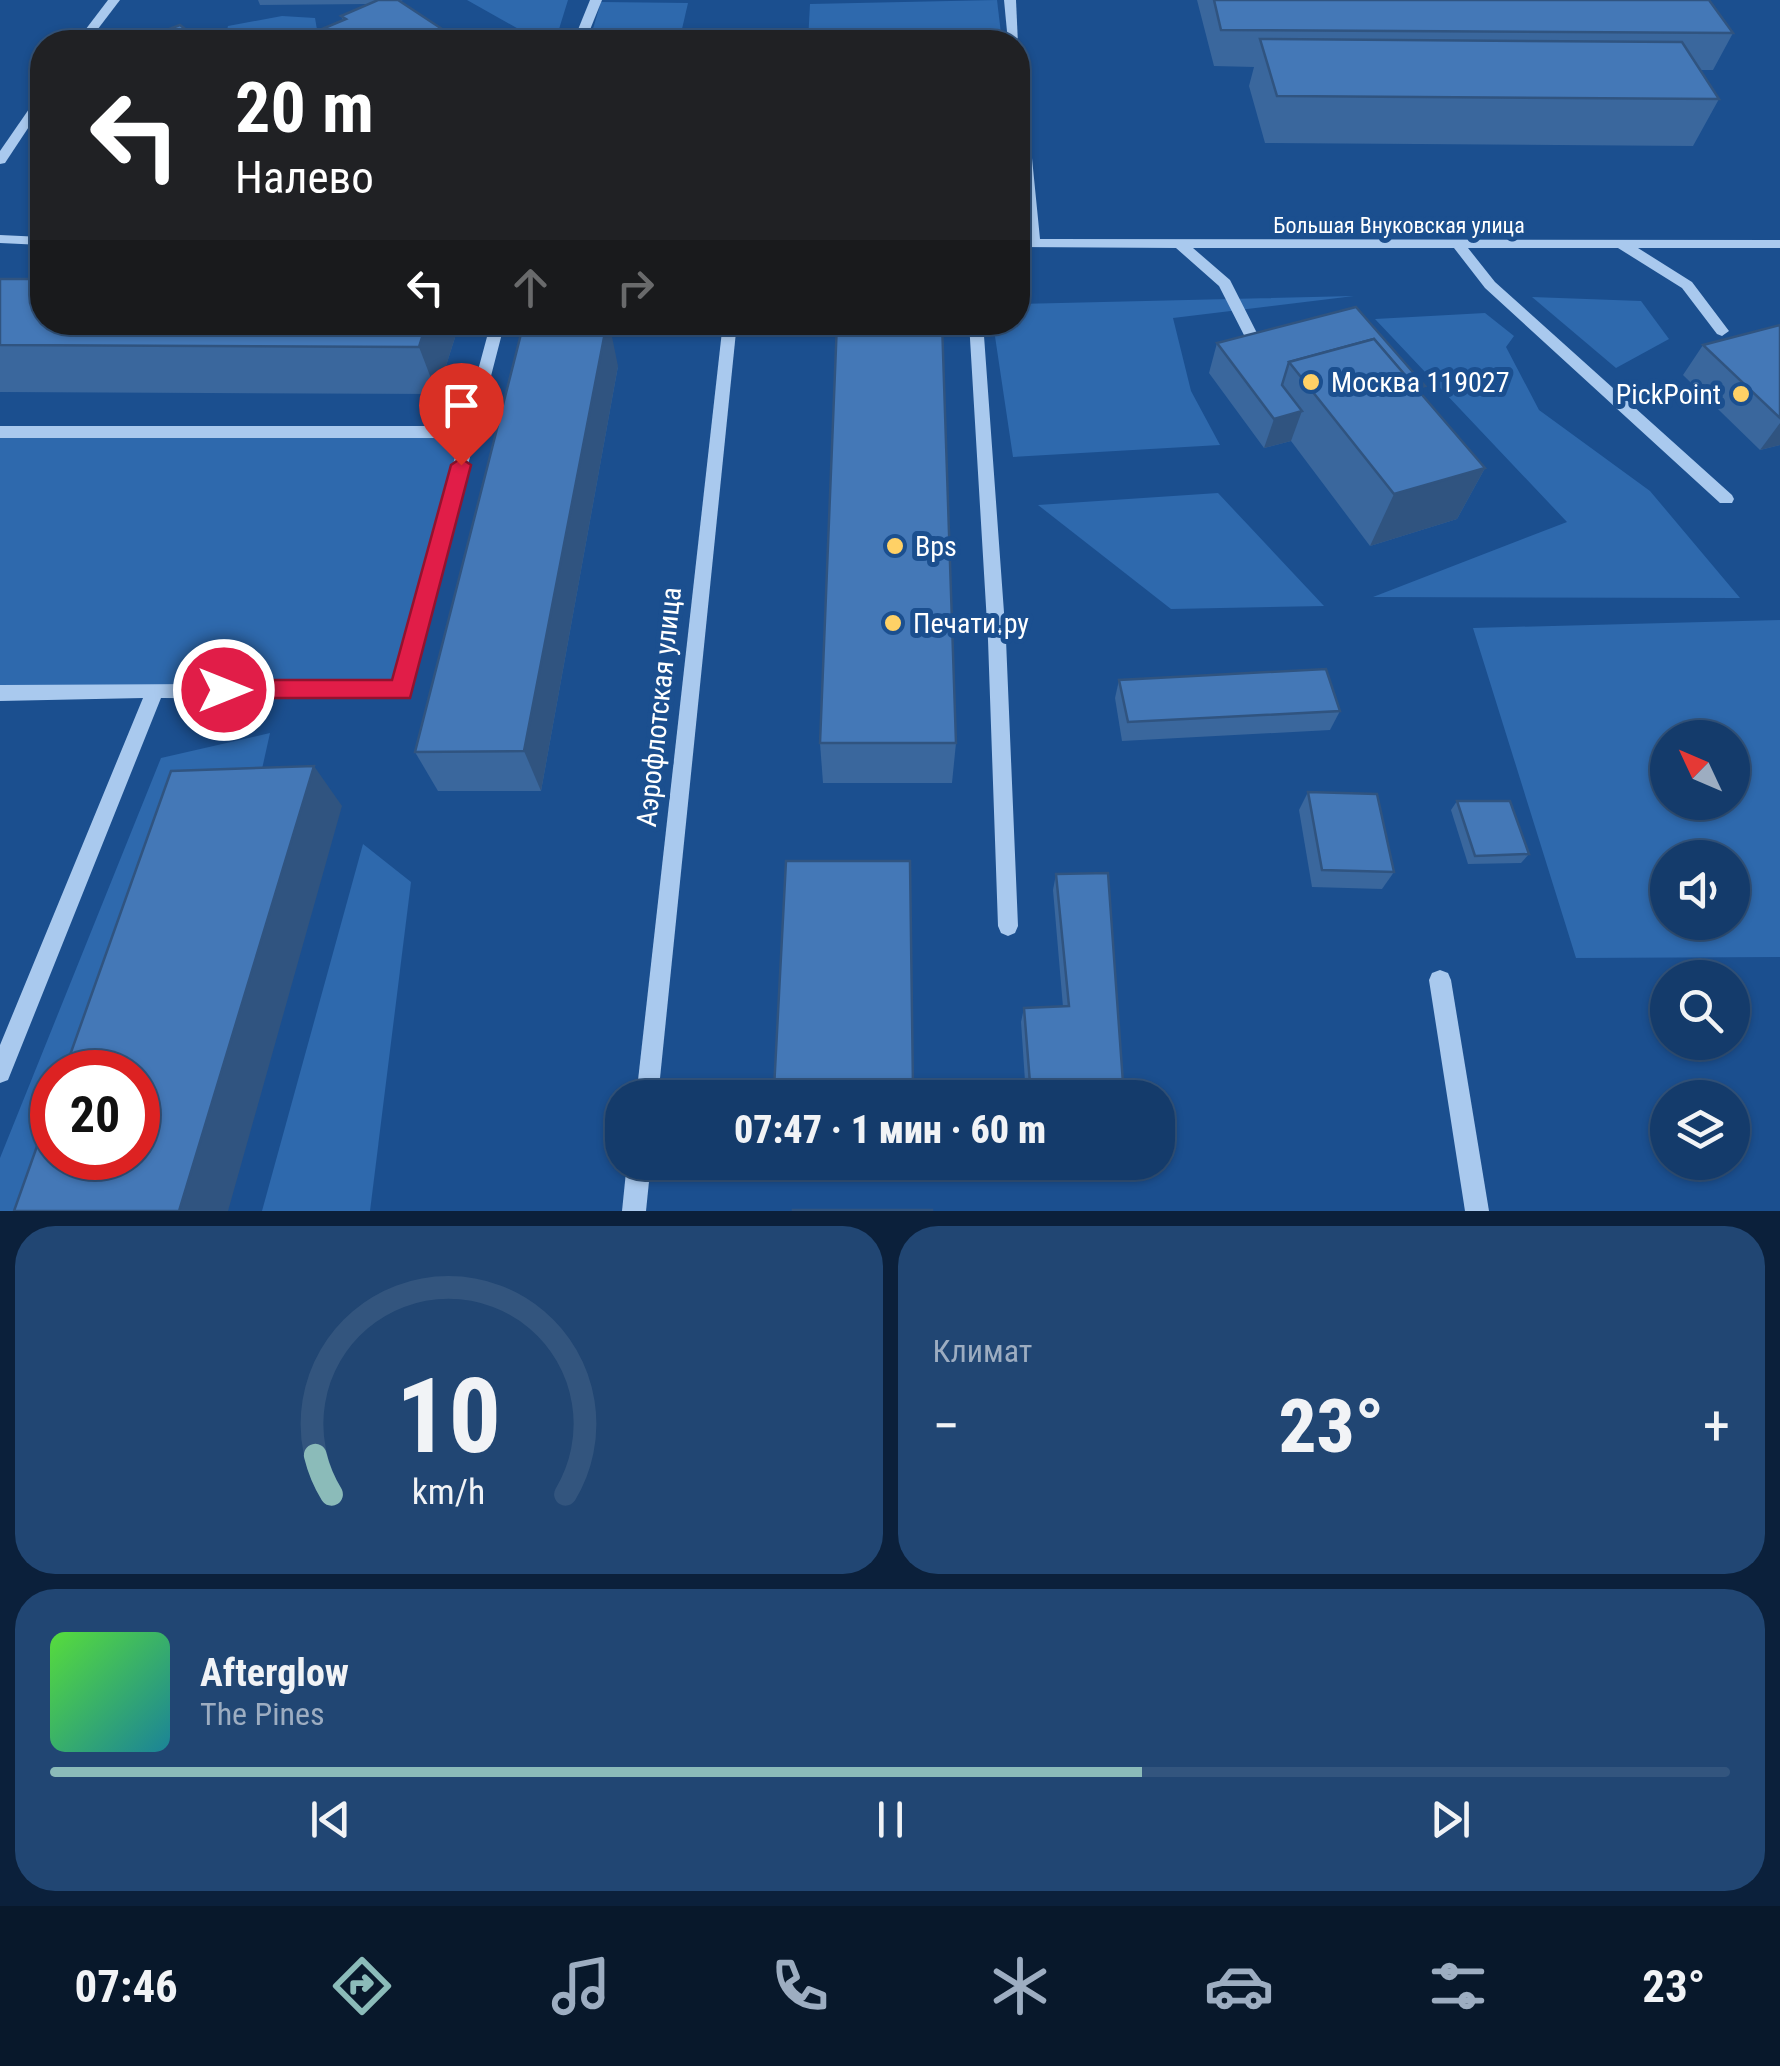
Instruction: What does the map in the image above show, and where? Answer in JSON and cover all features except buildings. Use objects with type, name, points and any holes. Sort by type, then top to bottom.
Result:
[{"type":"street","points":[[91,30],[114,0]]},
{"type":"street","points":[[584,30],[596,0]]},
{"type":"street","points":[[1010,0],[1013,30]]},
{"type":"street","points":[[0,160],[30,117]]},
{"type":"street","points":[[1030,202],[1034,243]]},
{"type":"street","points":[[0,239],[30,240]]},
{"type":"street","name":"Большая Внуковская улица","points":[[1030,243],[1460,247],[1780,244]]},
{"type":"street","points":[[1180,244],[1225,282],[1254,342]]},
{"type":"street","points":[[1622,245],[1687,285],[1722,331]]},
{"type":"street","points":[[1460,247],[1490,285],[1726,499]]},
{"type":"street","points":[[0,694],[402,690],[495,335]]},
{"type":"street","name":"Аэрофлотская улица","points":[[648,1080],[729,335]]},
{"type":"street","points":[[977,335],[996,640],[1008,926]]},
{"type":"street","points":[[0,432],[470,432]]},
{"type":"street","points":[[0,1072],[154,690]]},
{"type":"street","points":[[1440,980],[1477,1211]]},
{"type":"street","points":[[634,1211],[638,1180]]},
{"type":"shaded area","points":[[467,0],[568,0],[559,30],[520,30]]},
{"type":"shaded area","points":[[997,0],[1001,30],[809,30],[810,4]]},
{"type":"shaded area","points":[[601,2],[688,3],[682,30],[593,30]]},
{"type":"shaded area","points":[[282,16],[315,18],[317,30],[227,30],[228,26]]},
{"type":"shaded area","points":[[1354,296],[1173,318],[1191,391],[1220,445],[1013,457],[995,335],[1030,335],[1030,304]]},
{"type":"shaded area","points":[[1532,297],[1641,301],[1669,339],[1616,368]]},
{"type":"shaded area","points":[[1485,313],[1514,336],[1506,347],[1539,410],[1650,491],[1740,598],[1373,597],[1567,522],[1375,319]]},
{"type":"shaded area","points":[[0,432],[470,432],[402,691],[0,693]]},
{"type":"shaded area","points":[[1218,493],[1324,606],[1171,609],[1038,505]]},
{"type":"shaded area","points":[[1780,620],[1780,957],[1576,958],[1473,628]]},
{"type":"shaded area","points":[[270,733],[262,769],[97,1050],[43,1050],[161,758]]},
{"type":"shaded area","points":[[363,844],[411,882],[370,1211],[262,1211]]},
{"type":"shaded area","points":[[30,1083],[30,1180],[45,1180],[36,1211],[0,1211],[0,1158]]},
{"type":"place","name":"Москва 119027","points":[[1311,382]]},
{"type":"place","name":"PickPoint","points":[[1741,394]]},
{"type":"place","name":"Bps","points":[[895,546]]},
{"type":"place","name":"Печати.ру","points":[[893,623]]},
{"type":"route","points":[[224,690],[402,690],[461,465]]}]
